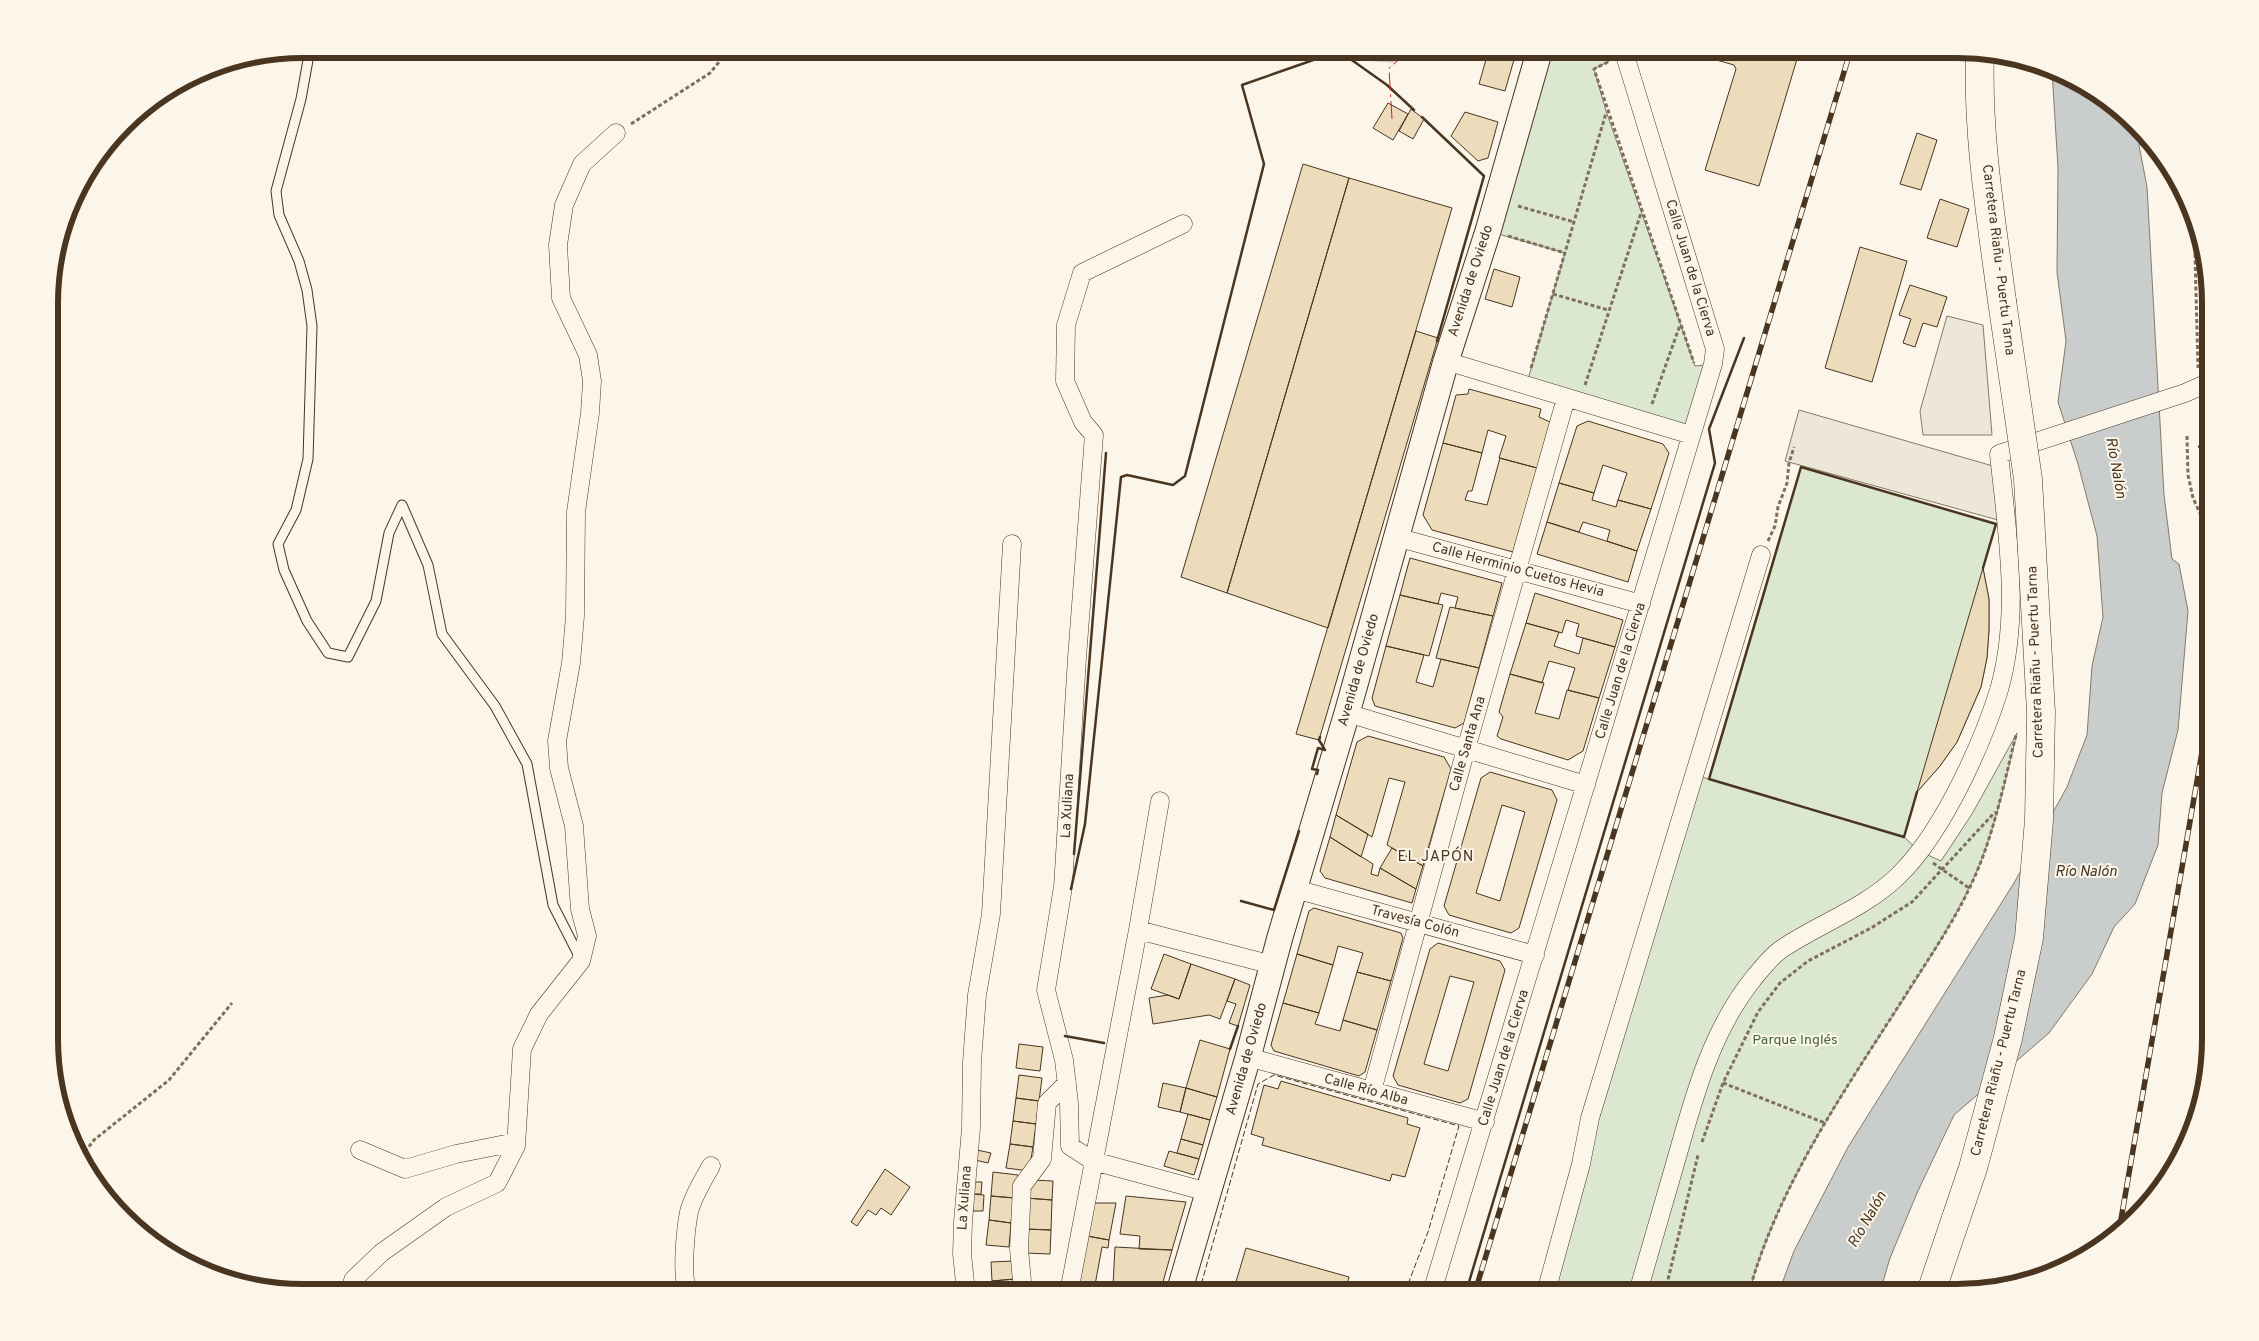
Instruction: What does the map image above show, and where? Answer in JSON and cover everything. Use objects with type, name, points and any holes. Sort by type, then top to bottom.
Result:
[{"type":"main road","name":"Carretera Riañu - Puertu Tarna","points":[[1934,1284],[1973,1168],[2008,1038],[2029,938],[2039,820],[2041,712],[2028,479],[1987,185],[1978,86],[1980,59]]},
{"type":"street","name":"Avenida de Oviedo","points":[[1181,1284],[1347,713],[1446,361],[1488,231],[1537,58]]},
{"type":"street","name":"Calle Juan de la Cierva","points":[[1434,1284],[1714,364],[1715,350],[1618,58]]},
{"type":"street","points":[[355,1284],[354,1280],[380,1253],[446,1206],[497,1183],[516,1142],[522,1049],[539,1014],[581,961],[587,936],[580,909],[574,826],[559,768],[557,741],[571,663],[575,616],[576,512],[590,413],[592,381],[588,355],[561,298],[558,244],[564,206],[582,164],[616,133]]},
{"type":"street","name":"La Xuliana","points":[[1092,1161],[1070,1146],[1070,1103],[1064,1060],[1046,990],[1063,887],[1077,658],[1094,435],[1083,422],[1065,381],[1066,325],[1082,273],[1183,224]]},
{"type":"street","points":[[1446,361],[1692,435]]},
{"type":"street","points":[[1640,1284],[1698,1083],[1732,1010],[1752,980],[1781,949],[1870,898],[1899,875],[1919,851],[1951,804],[1979,746],[1999,689],[2008,644],[2011,608],[2010,571],[1999,454],[2197,388]]},
{"type":"street","name":"Calle Santa Ana","points":[[1372,1091],[1517,570],[1573,399]]},
{"type":"street","name":"Calle Herminio Cuetos Hevia","points":[[1396,537],[1641,604]]},
{"type":"street","name":"La Xuliana","points":[[965,1284],[962,1254],[963,1222],[971,1128],[976,994],[991,914],[1012,544]]},
{"type":"street","points":[[1548,1284],[1582,1164],[1590,1118],[1761,555]]},
{"type":"street","points":[[1347,713],[1586,785]]},
{"type":"street","points":[[1070,1284],[1092,1161],[1138,930],[1160,801]]},
{"type":"street","name":"Travesía Colón","points":[[1295,889],[1535,955]]},
{"type":"street","points":[[1138,930],[1273,964]]},
{"type":"street","name":"Calle Río Alba","points":[[1248,1057],[1485,1122]]},
{"type":"street","points":[[1022,1284],[1019,1249],[1022,1186],[1042,1159],[1047,1103],[1067,1083]]},
{"type":"street","points":[[360,1150],[405,1169],[456,1154],[516,1142]]},
{"type":"street","points":[[1092,1161],[1208,1192]]},
{"type":"street","points":[[685,1284],[689,1211],[711,1166]]},
{"type":"lane","points":[[308,58],[300,100],[276,191],[279,215],[301,268],[312,326],[308,459],[296,510],[278,544],[284,570],[307,621],[328,653],[348,657],[376,601],[389,533],[402,505],[428,565],[442,634],[494,706],[527,764],[553,905],[581,961]]},
{"type":"path","points":[[616,133],[710,73],[722,58]]},
{"type":"path","points":[[1612,58],[1594,69],[1606,111],[1695,366],[1714,364]]},
{"type":"path","points":[[1526,386],[1606,111]]},
{"type":"path","points":[[1496,200],[1574,222]]},
{"type":"path","points":[[1573,399],[1608,310],[1642,212]]},
{"type":"path","points":[[1488,231],[1565,253]]},
{"type":"path","points":[[2195,248],[2199,355],[2197,388]]},
{"type":"path","points":[[1553,294],[1608,310]]},
{"type":"path","points":[[1646,421],[1680,325]]},
{"type":"path","points":[[2187,436],[2188,475],[2193,498],[2202,518]]},
{"type":"path","points":[[1761,555],[1775,526],[1778,507],[1787,483],[1789,463],[1794,447]]},
{"type":"path","points":[[1751,1284],[1772,1226],[1794,1178],[1825,1123],[1946,932],[1970,888],[1985,854],[2017,733]]},
{"type":"path","points":[[1667,1284],[1701,1146],[1722,1083],[1758,1012],[1780,983],[1808,961],[1871,928],[1912,902],[1997,810]]},
{"type":"path","points":[[1943,870],[1970,888]]},
{"type":"path","points":[[85,1151],[94,1140],[170,1080],[232,1003]]},
{"type":"path","points":[[1722,1083],[1825,1123]]},
{"type":"green space","points":[[1537,58],[1610,58],[1611,60],[1594,69],[1606,111],[1695,366],[1713,364],[1691,435],[1526,386],[1565,253],[1488,231]]},
{"type":"green space","name":"Parque Inglés","points":[[1801,467],[1996,524],[1983,568],[1989,599],[1989,630],[1987,658],[1981,687],[1957,742],[1940,766],[1917,792],[1904,837],[1919,851],[1941,861],[1972,814],[2017,733],[1985,851],[1963,901],[1949,926],[1819,1133],[1779,1211],[1762,1251],[1752,1284],[1548,1284],[1694,775],[1709,779]]},
{"type":"shaded area","points":[[1947,316],[1983,325],[1992,435],[1923,435],[1920,411]]},
{"type":"shaded area","points":[[1799,410],[1993,466],[1998,520],[1785,461]]},
{"type":"water","name":"Río Nalón","points":[[2052,77],[2079,90],[2106,108],[2140,140],[2139,145],[2147,187],[2164,495],[2172,559],[2179,564],[2188,611],[2178,730],[2162,793],[2158,845],[2135,904],[2114,927],[2092,974],[2049,1033],[1954,1115],[1917,1193],[1890,1258],[1882,1284],[1782,1284],[1794,1251],[1848,1147],[2014,883],[2067,787],[2087,735],[2092,666],[2103,617],[2097,536],[2078,464],[2058,402],[2066,341],[2057,272],[2058,168]]},
{"type":"building","points":[[1486,58],[1514,58],[1505,91],[1479,84]]},
{"type":"building","points":[[1710,58],[1797,58],[1759,186],[1705,170],[1736,69],[1734,65]]},
{"type":"building","points":[[1388,103],[1408,114],[1393,140],[1373,128]]},
{"type":"building","points":[[1411,109],[1424,119],[1413,139],[1399,131]]},
{"type":"building","points":[[1465,112],[1498,122],[1488,158],[1478,161],[1451,136]]},
{"type":"building","points":[[1917,133],[1937,140],[1921,190],[1900,184]]},
{"type":"building","points":[[1303,164],[1349,178],[1227,593],[1181,577]]},
{"type":"building","points":[[1349,178],[1452,208],[1328,628],[1227,593]]},
{"type":"building","points":[[1940,199],[1969,209],[1957,247],[1927,238]]},
{"type":"building","points":[[1860,247],[1907,261],[1872,382],[1825,368]]},
{"type":"building","points":[[1494,269],[1520,277],[1512,307],[1485,299]]},
{"type":"building","points":[[1910,285],[1947,297],[1937,327],[1923,323],[1915,347],[1903,343],[1911,319],[1899,315]]},
{"type":"building","points":[[1416,331],[1438,338],[1319,740],[1296,734]]},
{"type":"building","points":[[1469,389],[1541,409],[1539,417],[1550,422],[1537,468],[1499,458],[1506,436],[1488,430],[1482,453],[1443,443],[1456,395],[1468,394]]},
{"type":"building","points":[[1588,421],[1663,444],[1669,453],[1651,509],[1618,500],[1627,473],[1603,465],[1594,493],[1559,483],[1577,426]]},
{"type":"building","points":[[1443,443],[1482,453],[1472,491],[1468,491],[1465,500],[1487,505],[1500,458],[1537,468],[1513,552],[1432,530],[1423,515]]},
{"type":"building","points":[[1559,483],[1594,493],[1592,500],[1616,507],[1618,500],[1651,509],[1637,551],[1607,541],[1610,530],[1583,522],[1579,532],[1547,522]]},
{"type":"building","points":[[1547,522],[1637,551],[1628,582],[1537,554]]},
{"type":"building","points":[[1410,558],[1502,583],[1493,616],[1455,608],[1458,597],[1441,593],[1438,604],[1400,595]]},
{"type":"building","points":[[1983,568],[1989,599],[1989,630],[1987,658],[1981,687],[1957,742],[1940,766],[1917,792]]},
{"type":"building","points":[[1535,593],[1623,620],[1615,647],[1576,636],[1579,624],[1566,620],[1562,633],[1526,623]]},
{"type":"building","points":[[1400,595],[1443,605],[1429,656],[1386,646]]},
{"type":"building","points":[[1450,607],[1493,616],[1479,668],[1436,658]]},
{"type":"building","points":[[1526,623],[1559,632],[1554,646],[1579,654],[1583,638],[1615,647],[1599,698],[1568,690],[1575,668],[1549,661],[1542,683],[1510,674]]},
{"type":"building","points":[[1386,646],[1424,655],[1416,682],[1433,687],[1441,659],[1479,668],[1464,723],[1455,728],[1375,706],[1372,698]]},
{"type":"building","points":[[1510,674],[1544,683],[1535,713],[1559,719],[1567,690],[1599,698],[1583,751],[1568,760],[1501,739],[1497,736],[1503,717],[1499,712]]},
{"type":"building","points":[[1368,736],[1444,757],[1451,769],[1423,866],[1387,845],[1405,782],[1389,778],[1372,837],[1336,815],[1357,742]]},
{"type":"building","points":[[1490,772],[1552,790],[1557,800],[1519,928],[1511,933],[1449,915],[1444,906],[1481,778]],"holes":[[[1502,805],[1525,812],[1500,901],[1476,893]]]},
{"type":"building","points":[[1336,815],[1368,834],[1361,857],[1330,837]]},
{"type":"building","points":[[1330,837],[1373,864],[1371,874],[1378,876],[1380,868],[1416,889],[1412,903],[1325,878],[1320,871]]},
{"type":"building","points":[[1392,848],[1423,866],[1416,889],[1380,868]]},
{"type":"building","points":[[1314,908],[1401,933],[1403,938],[1391,981],[1357,972],[1363,953],[1338,946],[1333,965],[1297,954],[1309,911]]},
{"type":"building","points":[[1438,943],[1500,961],[1505,970],[1468,1099],[1460,1103],[1398,1085],[1393,1076],[1430,949]],"holes":[[[1450,976],[1474,982],[1448,1071],[1424,1064]]]},
{"type":"building","points":[[1164,954],[1191,964],[1179,999],[1151,989]]},
{"type":"building","points":[[1297,954],[1333,965],[1319,1013],[1283,1003]]},
{"type":"building","points":[[1191,964],[1235,979],[1220,1019],[1209,1015],[1153,1024],[1149,998],[1168,995],[1179,999]]},
{"type":"building","points":[[1357,972],[1391,981],[1377,1030],[1343,1020]]},
{"type":"building","points":[[1235,979],[1250,985],[1238,1026],[1229,1023],[1236,1004],[1227,1001]]},
{"type":"building","points":[[1283,1003],[1319,1013],[1315,1024],[1340,1031],[1343,1020],[1377,1030],[1365,1072],[1359,1076],[1274,1051],[1271,1045]]},
{"type":"building","points":[[1200,1040],[1230,1049],[1217,1097],[1186,1088]]},
{"type":"building","points":[[1019,1044],[1043,1047],[1040,1071],[1016,1068]]},
{"type":"building","points":[[1019,1075],[1042,1078],[1039,1101],[1016,1098]]},
{"type":"building","points":[[1281,1081],[1408,1118],[1407,1124],[1420,1128],[1405,1177],[1392,1174],[1390,1181],[1262,1145],[1264,1138],[1251,1134],[1264,1085],[1278,1089]]},
{"type":"building","points":[[1163,1083],[1186,1088],[1180,1112],[1158,1107]]},
{"type":"building","points":[[1186,1088],[1217,1097],[1210,1120],[1180,1112]]},
{"type":"building","points":[[1016,1098],[1039,1101],[1036,1124],[1013,1121]]},
{"type":"building","points":[[1188,1114],[1210,1120],[1203,1145],[1181,1139]]},
{"type":"building","points":[[1013,1121],[1036,1124],[1033,1147],[1010,1144]]},
{"type":"building","points":[[1181,1139],[1203,1145],[1199,1159],[1177,1153]]},
{"type":"building","points":[[1010,1144],[1033,1147],[1029,1171],[1006,1168]]},
{"type":"building","points":[[977,1150],[991,1153],[988,1163],[975,1160]]},
{"type":"building","points":[[1169,1151],[1199,1159],[1194,1175],[1164,1166]]},
{"type":"building","points":[[885,1169],[910,1187],[891,1215],[881,1208],[876,1215],[868,1210],[857,1226],[851,1222]]},
{"type":"building","points":[[993,1172],[1018,1175],[1015,1198],[991,1196]]},
{"type":"building","points":[[1032,1180],[1053,1181],[1052,1200],[1026,1198]]},
{"type":"building","points":[[970,1182],[982,1182],[981,1194],[970,1194]]},
{"type":"building","points":[[970,1194],[984,1195],[983,1211],[969,1211]]},
{"type":"building","points":[[991,1196],[1014,1198],[1011,1223],[989,1220]]},
{"type":"building","points":[[1126,1196],[1186,1202],[1172,1250],[1139,1249],[1140,1236],[1120,1234]]},
{"type":"building","points":[[1026,1198],[1052,1200],[1051,1230],[1025,1229]]},
{"type":"building","points":[[1093,1203],[1116,1203],[1109,1240],[1087,1236]]},
{"type":"building","points":[[989,1220],[1011,1223],[1009,1247],[986,1245]]},
{"type":"building","points":[[1025,1229],[1051,1230],[1050,1254],[1024,1253]]},
{"type":"building","points":[[1087,1236],[1109,1240],[1108,1248],[1102,1247],[1095,1284],[1078,1284]]},
{"type":"building","points":[[1115,1247],[1172,1250],[1162,1284],[1113,1284]]},
{"type":"building","points":[[1246,1248],[1349,1277],[1347,1284],[1235,1284]]},
{"type":"building","points":[[1014,1261],[1015,1279],[992,1281],[991,1262]]},
{"type":"building","points":[[1015,1279],[1015,1284],[992,1284],[992,1281]]},
{"type":"waterway","points":[[1366,58],[1393,60],[1396,58]]},
{"type":"railway","points":[[1477,1284],[1848,58]]},
{"type":"railway","points":[[2121,1220],[2202,752]]},
{"type":"fence","points":[[1201,1284],[1258,1084],[1274,1075],[1459,1126],[1428,1232],[1408,1284]]},
{"type":"wall","points":[[1071,889],[1085,824],[1121,477],[1127,475],[1173,485],[1185,476],[1264,164],[1242,85],[1319,58]]},
{"type":"wall","points":[[1349,58],[1387,85],[1414,110]]},
{"type":"wall","points":[[1422,117],[1484,176],[1437,341]]},
{"type":"wall","points":[[1468,1284],[1715,463],[1709,429],[1744,338]]},
{"type":"wall","points":[[1074,854],[1106,453]]},
{"type":"wall","points":[[1917,792],[1904,837],[1709,779],[1801,467],[1996,524],[1983,568]]},
{"type":"wall","points":[[1317,774],[1318,770],[1312,769],[1318,748],[1325,750],[1319,740],[1320,737]]},
{"type":"wall","points":[[1241,901],[1274,910],[1299,831]]},
{"type":"wall","points":[[1230,1049],[1238,1026]]},
{"type":"wall","points":[[1065,1036],[1104,1043]]},
{"type":"power","points":[[1392,119],[1389,68],[1401,58]]},
{"type":"district","name":"EL JAPÓN","points":[[1436,857]]}]
